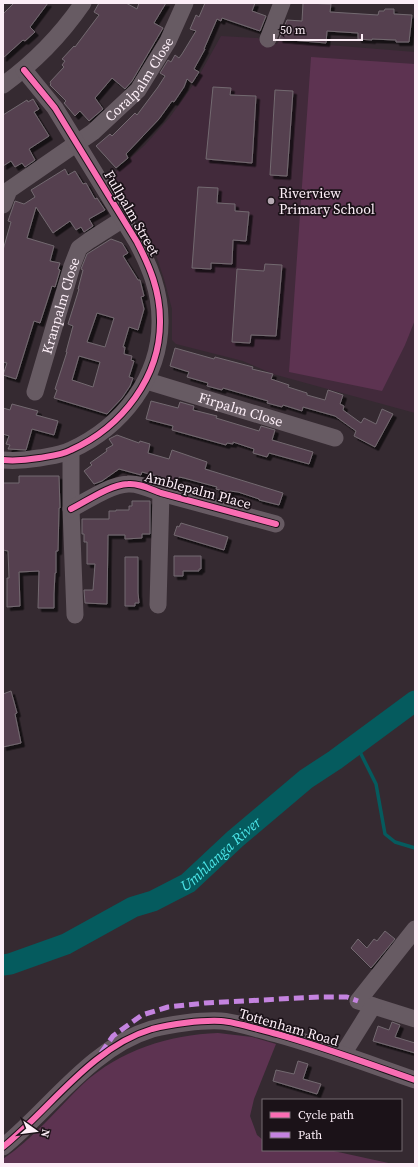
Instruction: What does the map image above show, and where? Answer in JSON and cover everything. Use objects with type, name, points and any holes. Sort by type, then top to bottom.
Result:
[{"type":"street","points":[[3,85],[24,70],[54,41],[83,3]]},
{"type":"street","name":"Coralpalm Close","points":[[3,205],[9,190],[93,132],[138,90],[168,41],[185,3]]},
{"type":"street","points":[[268,39],[282,3]]},
{"type":"street","name":"Fullpalm Street","points":[[3,460],[27,460],[55,455],[71,450],[97,436],[112,424],[137,396],[146,381],[159,342],[159,300],[149,265],[137,242],[55,108],[24,70]]},
{"type":"street","name":"Kranpalm Close","points":[[35,392],[72,266],[79,248],[123,219]]},
{"type":"street","name":"Firpalm Close","points":[[146,381],[335,438]]},
{"type":"street","points":[[71,450],[71,509],[75,615]]},
{"type":"street","name":"Amblepalm Place","points":[[71,509],[116,486],[129,484],[142,486],[161,493],[276,524]]},
{"type":"street","name":"Amblepalm Place","points":[[158,604],[161,493]]},
{"type":"street","points":[[415,929],[358,1001],[415,1019]]},
{"type":"street","points":[[343,1054],[373,1006]]},
{"type":"street","name":"Tottenham Road","points":[[3,1147],[17,1136],[48,1104],[96,1059],[123,1042],[152,1029],[188,1023],[222,1021],[256,1028],[343,1054],[415,1080]]},
{"type":"shaded area","name":"Riverview Primary School","points":[[221,36],[258,38],[264,43],[277,44],[279,41],[415,52],[415,413],[273,374],[243,361],[176,344],[172,340],[172,309],[156,255],[141,225],[111,176],[145,145],[170,117],[196,81]]},
{"type":"shaded area","points":[[311,57],[415,64],[415,320],[405,345],[382,391],[289,372]]},
{"type":"shaded area","points":[[218,1033],[252,1037],[276,1044],[254,1099],[250,1116],[257,1135],[262,1139],[262,1151],[334,1151],[393,1164],[3,1164],[3,1159],[35,1133],[83,1084],[97,1072],[129,1053],[146,1046],[200,1034]]},
{"type":"building","points":[[14,3],[48,3],[30,27],[35,32],[25,41],[23,40],[3,58],[3,14]]},
{"type":"building","points":[[99,3],[126,3],[137,9],[139,3],[166,3],[154,23],[163,28],[132,81],[125,89],[112,78],[95,98],[103,109],[89,121],[80,111],[75,116],[64,103],[66,101],[50,85],[50,82],[64,67],[62,65],[65,61],[62,59],[74,46],[75,47],[99,15],[94,12]]},
{"type":"building","points":[[205,3],[255,3],[252,11],[266,16],[260,31],[222,18],[221,21],[217,19],[205,49],[194,69],[199,72],[192,83],[187,79],[184,87],[174,102],[172,101],[159,119],[126,154],[128,158],[116,168],[96,146],[110,134],[112,136],[135,113],[137,115],[165,76],[160,73],[168,60],[171,62],[175,55],[179,58],[196,31],[190,29],[196,15],[199,17]]},
{"type":"building","points":[[303,3],[331,4],[330,12],[378,15],[379,11],[394,9],[394,14],[412,15],[409,42],[396,42],[396,40],[358,39],[358,33],[327,31],[326,43],[279,39],[287,20],[302,21]]},
{"type":"building","points":[[213,87],[231,88],[230,95],[256,96],[252,163],[206,159]]},
{"type":"building","points":[[275,90],[293,91],[287,176],[270,175]]},
{"type":"building","points":[[33,99],[39,109],[34,112],[49,136],[29,149],[35,160],[25,167],[22,163],[15,167],[11,161],[3,166],[3,115],[27,100],[28,102]]},
{"type":"building","points":[[65,169],[68,175],[75,171],[83,184],[86,183],[95,199],[97,198],[105,210],[89,219],[93,226],[84,232],[81,227],[76,230],[70,221],[53,233],[36,207],[27,238],[54,246],[50,261],[60,263],[58,269],[60,270],[55,287],[52,286],[40,323],[34,321],[16,379],[3,375],[7,363],[3,362],[3,250],[11,222],[8,221],[15,201],[24,204],[35,197],[31,190]]},
{"type":"building","points":[[198,187],[218,188],[217,203],[235,204],[235,211],[249,212],[246,241],[233,240],[232,264],[211,263],[211,269],[192,268]]},
{"type":"building","points":[[111,239],[122,243],[128,253],[123,256],[138,280],[140,280],[144,296],[141,297],[144,309],[138,330],[129,327],[123,347],[125,347],[124,354],[132,356],[131,360],[134,361],[129,377],[133,378],[130,386],[122,398],[107,414],[54,398],[57,390],[55,389],[67,352],[73,326],[68,324],[79,289],[83,270],[81,269],[87,254]],"holes":[[[97,313],[114,318],[105,347],[87,342]],[[79,356],[100,362],[93,387],[72,380]]]},
{"type":"building","points":[[265,264],[282,265],[276,336],[251,335],[250,343],[232,342],[237,269],[264,271]]},
{"type":"building","points":[[175,348],[214,359],[215,357],[253,367],[252,369],[273,374],[271,379],[289,385],[288,387],[307,393],[307,395],[325,400],[328,390],[343,395],[340,404],[344,406],[343,410],[361,423],[364,418],[376,424],[382,409],[393,414],[375,447],[354,436],[356,431],[335,416],[303,407],[302,411],[283,405],[282,407],[267,403],[268,401],[223,388],[222,390],[207,386],[208,383],[187,377],[189,372],[170,366]]},
{"type":"building","points":[[151,401],[178,408],[180,402],[194,406],[193,410],[217,416],[216,418],[259,431],[261,426],[275,430],[272,440],[313,452],[309,464],[269,453],[267,457],[253,453],[254,449],[233,442],[233,444],[227,443],[226,445],[172,430],[173,426],[146,419]]},
{"type":"building","points":[[12,404],[38,411],[36,415],[58,421],[54,435],[32,429],[26,450],[8,449],[10,445],[6,444],[9,436],[3,434],[3,408],[10,410]]},
{"type":"building","points":[[117,435],[139,443],[140,441],[150,444],[148,453],[169,459],[172,450],[207,462],[205,469],[283,493],[279,505],[259,500],[238,492],[230,491],[230,493],[216,489],[217,487],[184,478],[179,477],[177,484],[163,480],[164,478],[142,472],[141,475],[119,469],[102,481],[94,484],[84,471],[92,465],[90,463],[113,445],[109,439]]},
{"type":"building","points":[[19,476],[59,476],[60,508],[58,551],[56,551],[54,608],[38,608],[39,571],[19,572],[20,606],[7,607],[7,578],[9,578],[8,551],[3,550],[3,483],[19,483]]},
{"type":"building","points":[[132,501],[150,501],[150,534],[142,534],[142,538],[125,539],[125,535],[108,535],[107,604],[85,603],[84,590],[93,590],[95,564],[87,564],[87,542],[84,542],[84,534],[82,534],[82,519],[109,519],[109,511],[129,510],[129,506],[132,506]]},
{"type":"building","points":[[181,523],[228,537],[224,550],[174,535],[177,526],[179,527]]},
{"type":"building","points":[[174,556],[201,556],[201,569],[199,569],[199,571],[183,571],[183,576],[174,576]]},
{"type":"building","points":[[125,557],[138,557],[139,603],[135,603],[135,606],[125,606]]},
{"type":"building","points":[[11,691],[17,713],[15,714],[21,743],[3,747],[3,694]]},
{"type":"building","points":[[385,931],[395,939],[371,968],[351,948],[358,939],[367,948],[374,939],[377,941]]},
{"type":"building","points":[[392,1022],[400,1025],[395,1037],[415,1043],[415,1053],[373,1041],[378,1026],[389,1030]]},
{"type":"building","points":[[298,1061],[308,1064],[303,1079],[321,1084],[317,1094],[273,1081],[276,1070],[294,1074]]},
{"type":"waterway","name":"Umhlanga River","points":[[3,965],[10,964],[66,944],[133,907],[153,901],[188,883],[235,839],[306,779],[335,760],[415,701]]},
{"type":"waterway","points":[[356,744],[376,784],[385,834],[395,842],[415,848]]},
{"type":"marked path","points":[[101,1053],[113,1036],[142,1015],[168,1007],[205,1003],[319,997],[347,997],[358,1001]]},
{"type":"cycle path","points":[[3,460],[30,459],[64,453],[90,440],[107,428],[122,414],[135,398],[146,380],[154,361],[159,341],[160,309],[156,289],[146,261],[137,242],[55,108],[24,70]]},
{"type":"cycle path","points":[[71,509],[113,487],[136,484],[161,493],[276,524]]},
{"type":"cycle path","points":[[3,1147],[96,1060],[130,1038],[152,1029],[177,1024],[213,1021],[241,1024],[312,1044],[415,1080]]},
{"type":"place","name":"Riverview Primary School","points":[[271,201]]}]
